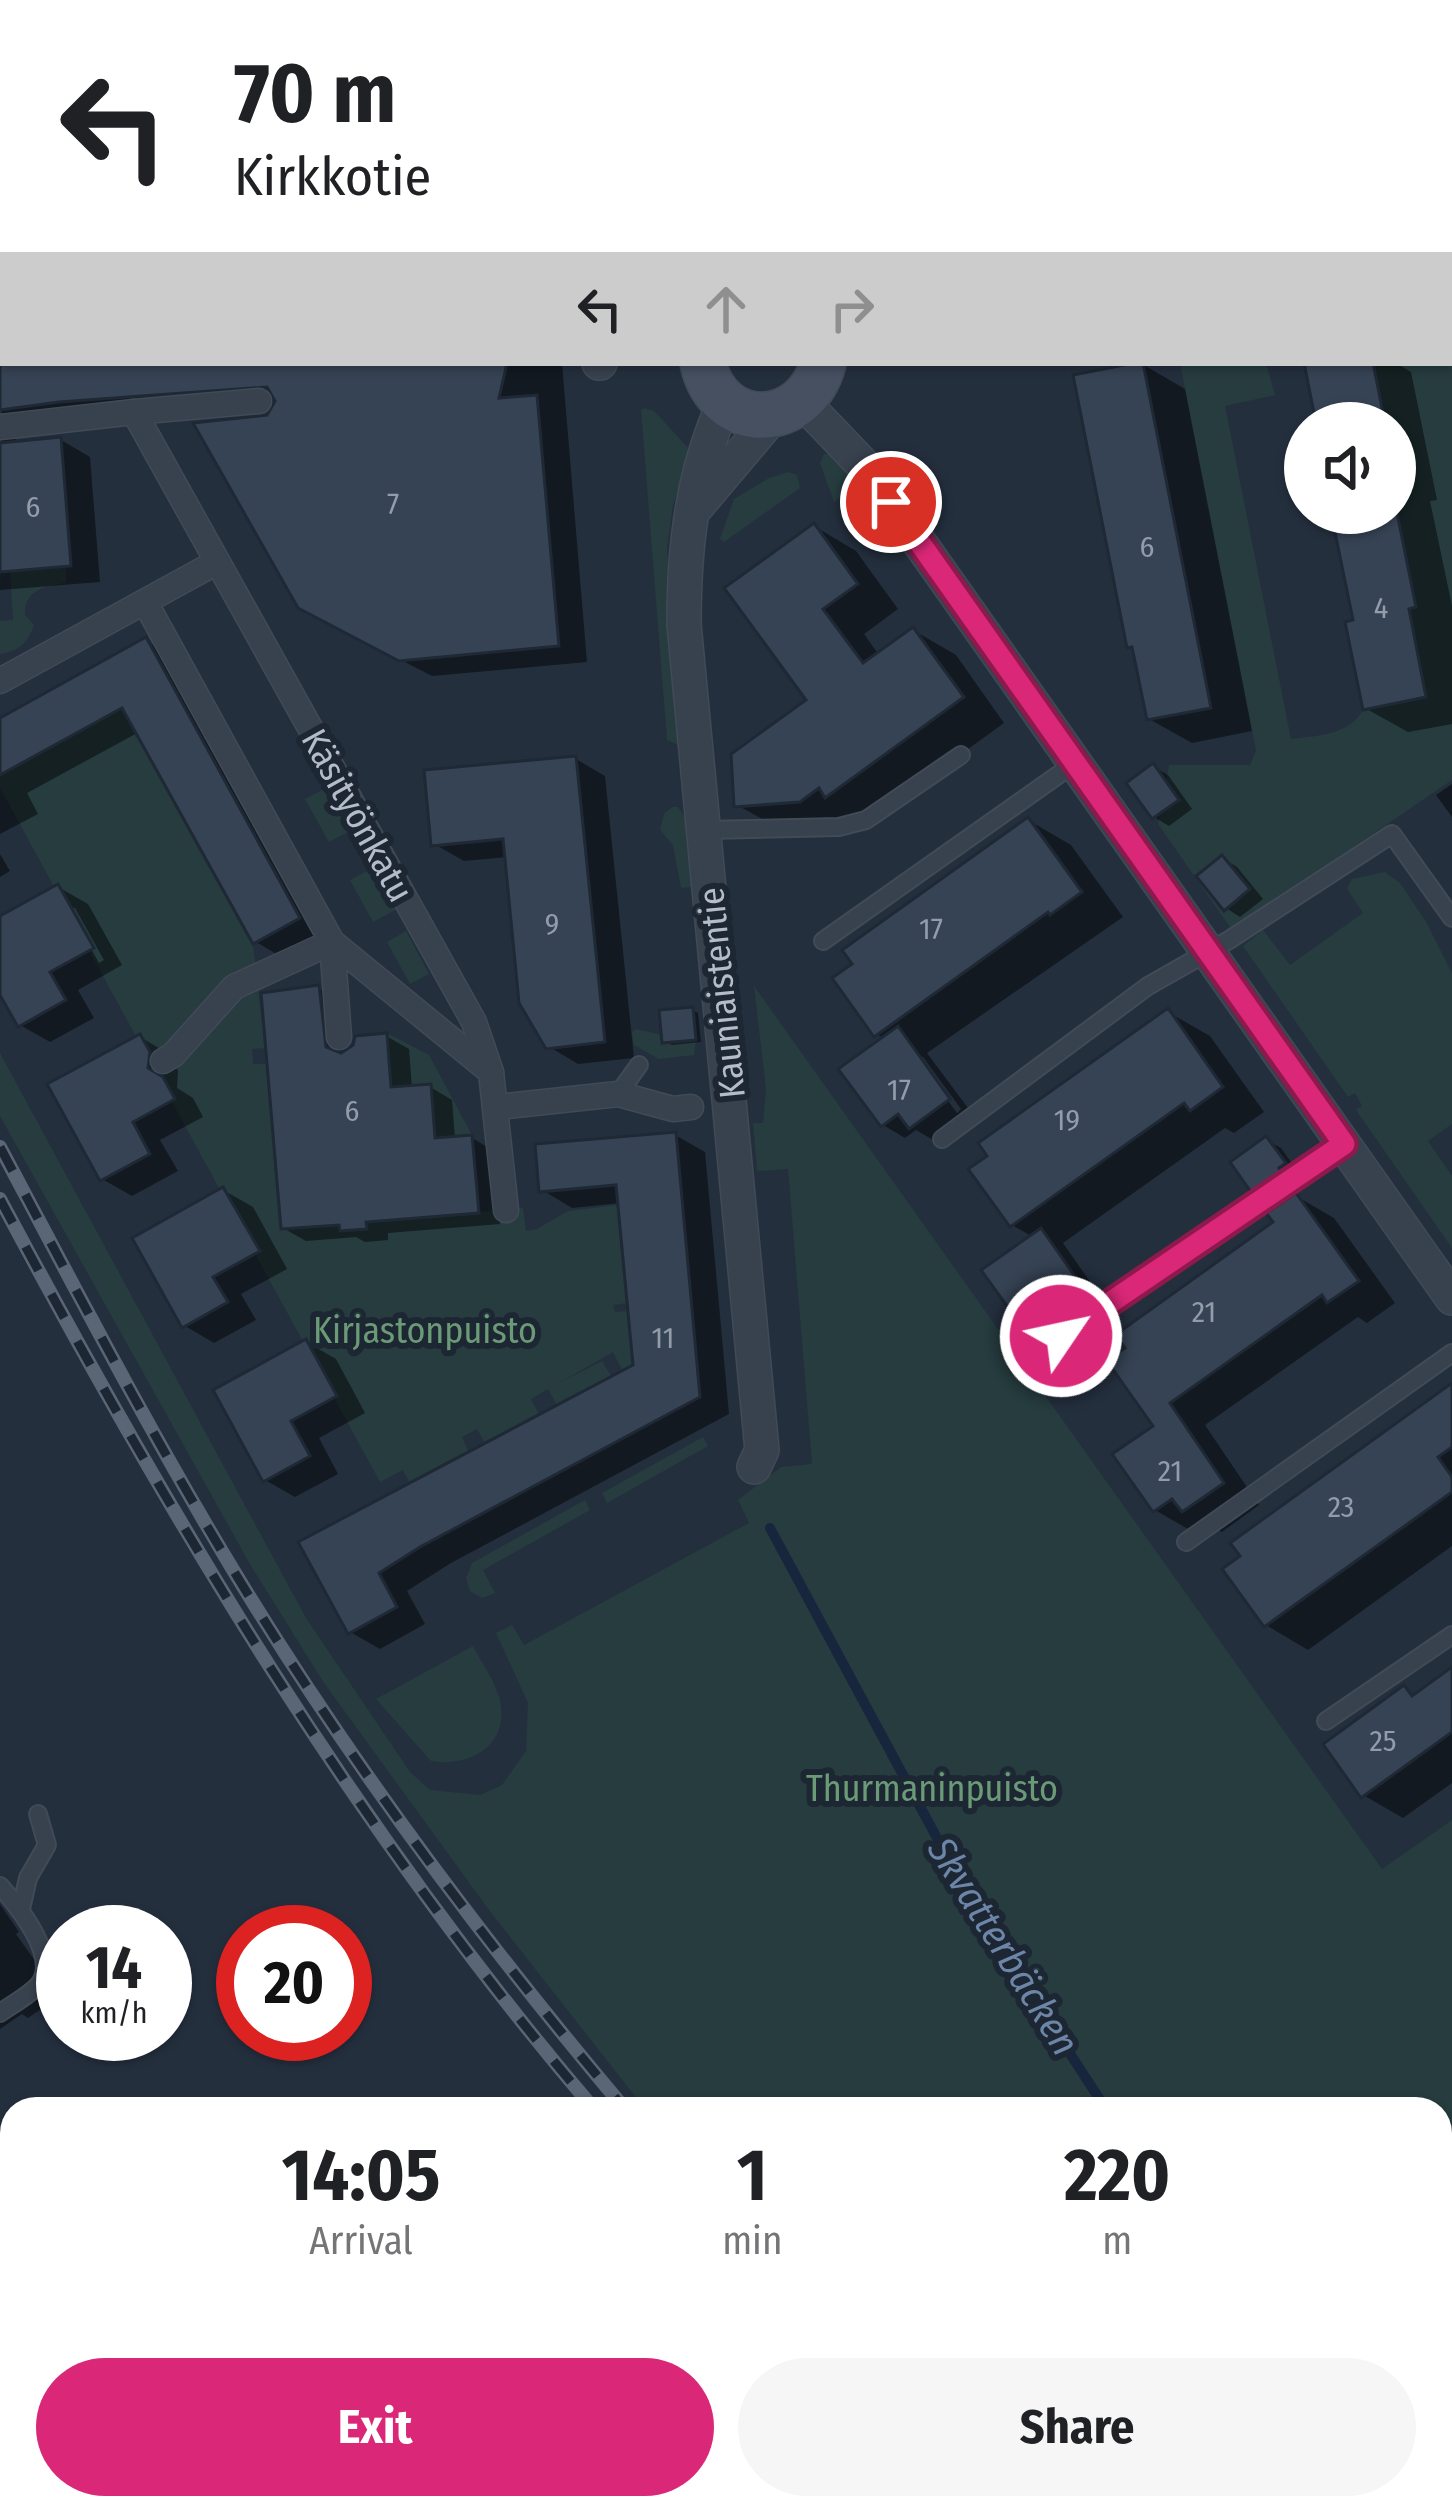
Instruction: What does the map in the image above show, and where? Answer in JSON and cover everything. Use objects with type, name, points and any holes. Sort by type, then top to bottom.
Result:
[{"type":"main road","points":[[714,382],[748,413],[810,381]]},
{"type":"street","points":[[688,517],[810,381],[1452,1298]]},
{"type":"street","name":"Kauniaistentie","points":[[714,382],[688,517],[684,624],[762,1450],[754,1467]]},
{"type":"street","points":[[0,427],[259,401]]},
{"type":"street","name":"Käsityönkatu","points":[[134,412],[474,1022],[497,1107],[506,1210]]},
{"type":"street","points":[[0,681],[217,562]]},
{"type":"street","points":[[146,602],[332,942],[491,1072]]},
{"type":"street","points":[[332,942],[339,1037]]},
{"type":"street","points":[[164,1061],[234,986],[332,942]]},
{"type":"street","points":[[497,1107],[618,1094],[673,1109],[692,1107]]},
{"type":"lane","points":[[705,830],[838,827],[866,820],[961,755]]},
{"type":"lane","points":[[823,941],[1075,763]]},
{"type":"lane","points":[[942,1138],[1148,986],[1208,953],[1392,834],[1452,918]]},
{"type":"lane","points":[[618,1094],[639,1064]]},
{"type":"lane","points":[[1061,1336],[1344,1144]]},
{"type":"lane","points":[[1186,1542],[1452,1352]]},
{"type":"lane","points":[[1326,1721],[1452,1635]]},
{"type":"lane","points":[[21,1909],[28,1878],[47,1845],[38,1814]]},
{"type":"lane","points":[[0,1886],[21,1909],[46,1963],[40,1982],[0,2013]]},
{"type":"green space","points":[[1181,366],[1267,366],[1275,395],[1225,406],[1291,739],[1341,729],[1363,710],[1426,697],[1409,609],[1416,606],[1401,534],[1416,534],[1416,402],[1381,402],[1374,366],[1452,366],[1452,780],[1232,930],[1158,824],[1169,765],[1250,765],[1256,750]]},
{"type":"green space","points":[[644,408],[654,411],[691,451],[673,505],[667,548],[682,741],[678,745],[667,740]]},
{"type":"green space","points":[[824,454],[835,454],[859,486],[834,502],[820,463]]},
{"type":"green space","points":[[788,472],[797,475],[800,488],[724,542],[720,539],[734,499]]},
{"type":"green space","points":[[66,567],[66,583],[44,588],[28,599],[25,615],[34,625],[26,641],[0,654],[0,621],[13,620],[10,571]]},
{"type":"green space","name":"Kirjastonpuisto","points":[[122,708],[253,944],[265,1048],[252,1049],[253,1064],[267,1064],[281,1229],[339,1225],[340,1231],[367,1228],[366,1222],[523,1208],[526,1231],[568,1211],[618,1205],[627,1303],[613,1305],[615,1312],[628,1311],[633,1365],[622,1370],[613,1352],[559,1383],[602,1361],[611,1376],[557,1405],[548,1389],[531,1399],[539,1414],[485,1443],[477,1429],[462,1437],[469,1452],[422,1477],[455,1528],[438,1537],[403,1470],[380,1482],[0,788],[0,776]]},
{"type":"green space","points":[[330,786],[353,829],[329,842],[305,799]]},
{"type":"green space","points":[[678,807],[687,820],[693,887],[681,888],[673,845],[660,830],[664,814]]},
{"type":"green space","points":[[374,867],[397,909],[373,922],[350,880]]},
{"type":"green space","points":[[1385,872],[1400,883],[1425,920],[1452,973],[1452,1124],[1428,1141],[1452,1176],[1452,1248],[1356,1110],[1362,1106],[1355,1093],[1348,1097],[1243,946],[1263,930],[1290,965],[1363,913],[1347,889],[1352,879]]},
{"type":"green space","points":[[406,931],[429,974],[410,984],[387,942]]},
{"type":"green space","name":"Thurmaninpuisto","points":[[754,986],[1382,1869],[1452,1820],[1452,2097],[636,2097],[489,1910],[324,1683],[251,1566],[0,1116],[0,1053],[306,1618],[410,1772],[430,1790],[480,1795],[502,1785],[526,1751],[528,1703],[496,1633],[512,1625],[524,1645],[749,1523],[738,1500],[781,1467],[812,1464],[788,1169],[757,1171],[753,1123],[763,1123],[766,1089]]},
{"type":"green space","points":[[636,1029],[662,1035],[663,1043],[696,1040],[694,1055],[659,1059],[634,1045]]},
{"type":"green space","points":[[387,1033],[429,1055],[472,1135],[435,1138],[430,1084],[391,1087]]},
{"type":"green space","points":[[703,1437],[708,1446],[607,1503],[602,1493]]},
{"type":"green space","points":[[585,1500],[590,1510],[483,1570],[495,1593],[482,1598],[470,1591],[466,1578],[472,1563]]},
{"type":"green space","points":[[473,1646],[500,1699],[497,1734],[470,1758],[431,1761],[376,1699]]},
{"type":"building","points":[[0,366],[506,366],[499,398],[537,395],[559,646],[399,661],[298,608],[193,423],[267,415],[275,401],[267,387],[0,410]]},
{"type":"building","points":[[1144,366],[1211,708],[1147,720],[1132,647],[1127,648],[1073,375]]},
{"type":"building","points":[[1305,366],[1374,366],[1381,402],[1312,402]]},
{"type":"building","points":[[61,437],[71,566],[0,572],[0,443]]},
{"type":"building","points":[[814,523],[858,584],[823,609],[863,663],[913,627],[964,697],[825,798],[819,788],[800,802],[734,807],[731,754],[806,700],[724,588]]},
{"type":"building","points":[[1335,534],[1401,534],[1416,607],[1409,609],[1426,697],[1363,710],[1345,622],[1353,620]]},
{"type":"building","points":[[146,637],[300,918],[253,944],[122,708],[0,775],[0,718]]},
{"type":"building","points":[[576,756],[605,1042],[546,1049],[519,1003],[503,839],[431,846],[424,770]]},
{"type":"building","points":[[1153,763],[1179,800],[1152,819],[1126,783]]},
{"type":"building","points":[[1028,817],[1082,892],[874,1037],[832,978],[852,964],[842,950]]},
{"type":"building","points":[[1222,855],[1250,889],[1224,911],[1196,876]]},
{"type":"building","points":[[58,884],[94,948],[50,972],[66,1000],[18,1027],[0,995],[0,916]]},
{"type":"building","points":[[319,985],[326,1047],[341,1053],[353,1045],[355,1036],[387,1033],[391,1087],[431,1084],[435,1138],[472,1135],[479,1213],[366,1222],[367,1229],[340,1231],[339,1225],[281,1229],[261,993]]},
{"type":"building","points":[[693,1007],[696,1040],[662,1043],[659,1010]]},
{"type":"building","points":[[1168,1008],[1223,1087],[1190,1111],[1184,1103],[1010,1227],[968,1169],[987,1156],[978,1143]]},
{"type":"building","points":[[898,1026],[950,1099],[909,1129],[898,1114],[881,1127],[838,1069]]},
{"type":"building","points":[[140,1034],[150,1052],[148,1068],[163,1077],[175,1099],[133,1122],[150,1154],[100,1181],[47,1084]]},
{"type":"building","points":[[676,1132],[700,1397],[379,1573],[397,1607],[348,1634],[298,1542],[633,1365],[616,1185],[539,1192],[535,1144]]},
{"type":"building","points":[[1266,1136],[1286,1163],[1279,1168],[1281,1172],[1251,1192],[1230,1162]]},
{"type":"building","points":[[223,1187],[260,1251],[213,1277],[228,1302],[182,1328],[132,1238]]},
{"type":"building","points":[[1296,1193],[1359,1281],[1327,1303],[1322,1295],[1170,1403],[1224,1483],[1182,1512],[1172,1499],[1153,1512],[1112,1454],[1153,1426],[1107,1361],[1125,1348],[1115,1335],[1273,1222],[1266,1213]]},
{"type":"building","points":[[1041,1228],[1086,1292],[1046,1321],[1036,1306],[1017,1320],[981,1270]]},
{"type":"building","points":[[306,1339],[337,1396],[291,1421],[310,1456],[263,1482],[213,1390]]},
{"type":"building","points":[[1452,1383],[1452,1447],[1438,1457],[1452,1477],[1452,1492],[1264,1627],[1222,1569],[1240,1556],[1230,1543]]},
{"type":"building","points":[[1452,1667],[1452,1732],[1361,1798],[1323,1744],[1404,1685],[1412,1696]]},
{"type":"waterway","name":"Skvatterbäcken","points":[[770,1528],[972,1903],[1098,2097]]},
{"type":"railway","points":[[0,1147],[176,1472],[282,1648],[421,1851],[615,2097]]},
{"type":"railway","points":[[0,1199],[132,1438],[272,1670],[425,1895],[584,2097]]},
{"type":"route","points":[[891,502],[1344,1144],[1061,1336]]}]
